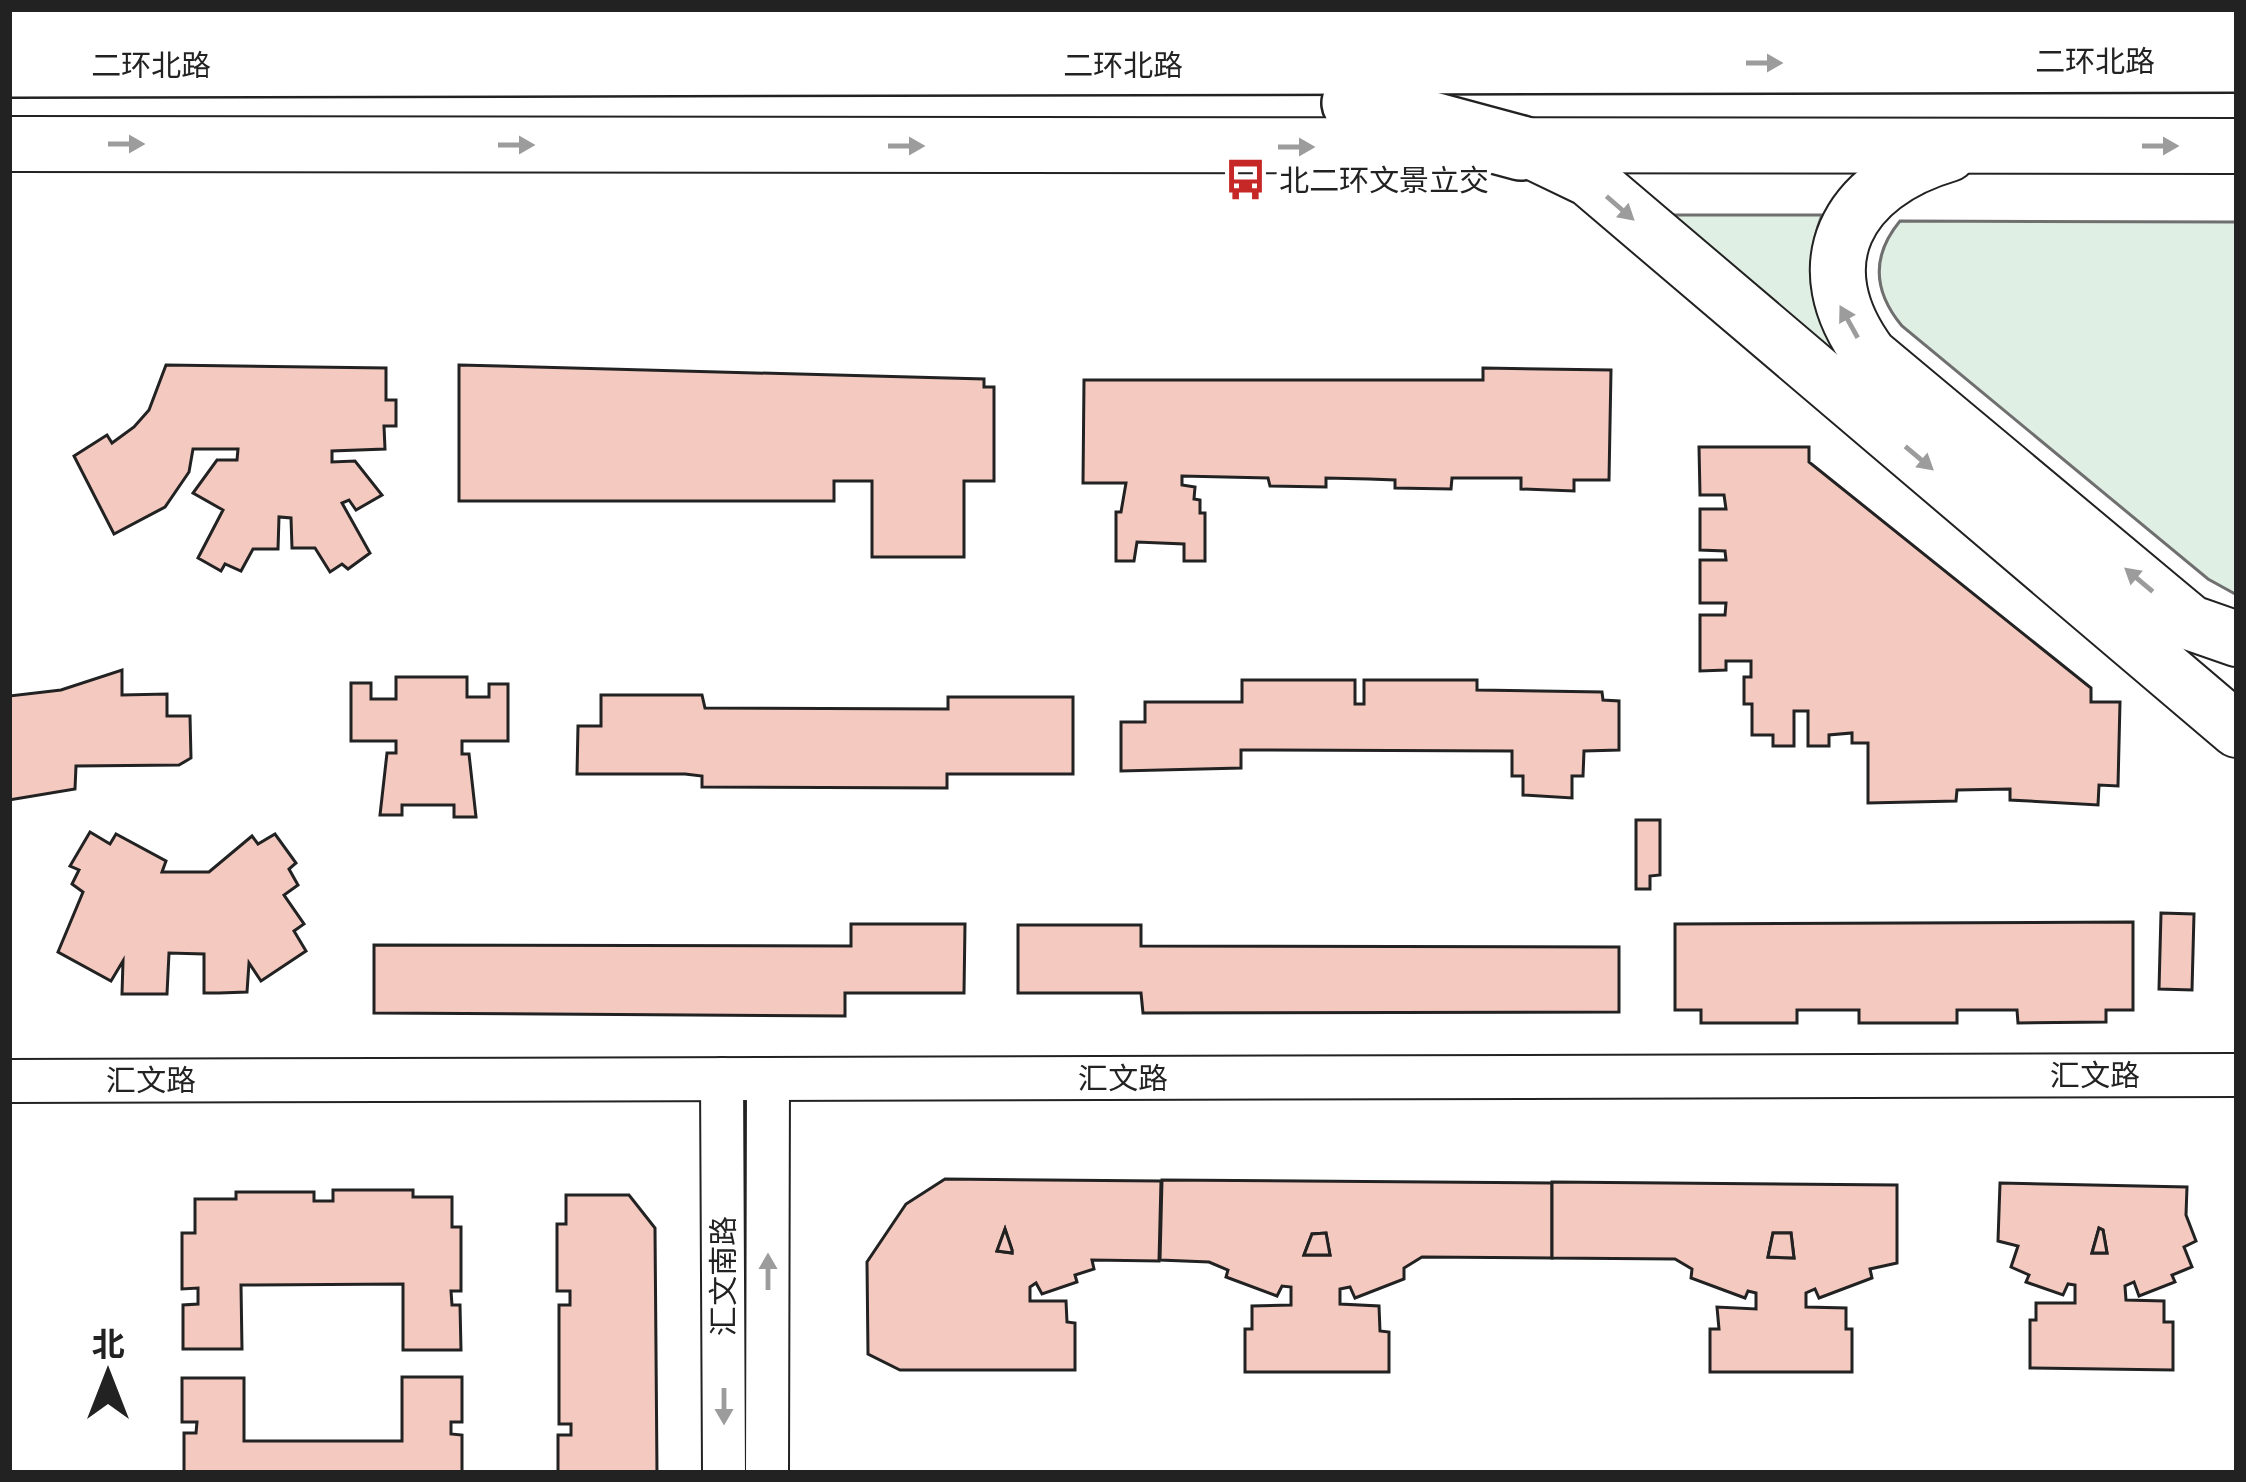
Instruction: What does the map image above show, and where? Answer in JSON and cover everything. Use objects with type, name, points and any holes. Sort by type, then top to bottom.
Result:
[{"type":"highway","name":"二环北路","points":[[9,11],[2083,80],[2237,11]]},
{"type":"highway","name":"二环北路","points":[[9,65],[2083,80],[2237,61]]},
{"type":"highway","points":[[238,65],[475,105]]},
{"type":"highway","points":[[9,106],[1354,103],[2083,80],[2237,104]]},
{"type":"highway","points":[[1354,103],[1521,148]]},
{"type":"main road","points":[[2237,146],[2083,80],[2003,144],[1964,150],[1905,170],[1860,208],[1847,227],[1835,277],[1850,328],[1870,356],[2191,623],[2237,639]]},
{"type":"main road","points":[[9,144],[1521,148],[2003,144]]},
{"type":"main road","points":[[1521,148],[1589,179],[2237,730]]},
{"type":"street","name":"汇文路","points":[[9,1081],[2237,1075]]},
{"type":"street","name":"汇文南路","points":[[722,1079],[724,1473]]},
{"type":"street","name":"汇文南路","points":[[767,1473],[768,1079]]},
{"type":"green space","points":[[1667,215],[1822,215],[1812,254],[1813,293],[1824,330],[1845,364]]},
{"type":"green space","points":[[1900,221],[2237,222],[2237,595],[2208,579],[1902,326],[1885,300],[1879,274],[1884,247]]},
{"type":"building","points":[[166,365],[386,368],[386,400],[396,400],[396,426],[384,426],[385,449],[332,451],[332,462],[355,461],[382,495],[356,510],[349,500],[342,503],[370,553],[348,569],[342,564],[330,572],[315,548],[292,548],[291,518],[279,517],[278,549],[253,549],[241,571],[225,564],[221,571],[198,558],[223,510],[193,493],[217,460],[237,460],[238,449],[193,449],[189,472],[165,507],[114,534],[74,456],[107,435],[112,443],[134,427],[149,410]]},
{"type":"building","points":[[459,365],[984,379],[984,387],[994,387],[994,481],[964,481],[964,557],[872,557],[872,481],[834,481],[834,501],[459,501]]},
{"type":"building","points":[[1483,368],[1611,370],[1609,480],[1574,480],[1574,491],[1521,489],[1521,478],[1452,478],[1451,489],[1395,488],[1395,480],[1326,478],[1326,487],[1270,486],[1268,478],[1182,476],[1182,485],[1195,487],[1194,499],[1200,500],[1200,513],[1205,513],[1205,561],[1184,561],[1184,544],[1137,542],[1134,561],[1116,561],[1116,512],[1121,512],[1126,483],[1083,483],[1084,380],[1483,380]]},
{"type":"building","points":[[1699,447],[1809,447],[1809,462],[2091,688],[2091,702],[2120,702],[2118,786],[2099,785],[2098,805],[2010,800],[2010,789],[1957,790],[1956,801],[1868,803],[1868,743],[1852,743],[1852,733],[1829,735],[1829,746],[1808,746],[1808,711],[1794,711],[1794,746],[1773,746],[1773,735],[1752,735],[1752,704],[1744,704],[1744,677],[1751,677],[1751,661],[1726,661],[1726,670],[1700,671],[1700,615],[1725,615],[1726,603],[1700,603],[1700,560],[1726,560],[1725,551],[1700,550],[1700,509],[1726,509],[1724,495],[1700,495]]},
{"type":"building","points":[[122,670],[122,695],[167,694],[167,716],[190,716],[191,758],[179,765],[76,766],[75,789],[9,800],[9,696],[61,690]]},
{"type":"building","points":[[396,677],[467,677],[467,697],[489,697],[489,684],[508,684],[508,741],[462,741],[462,754],[469,754],[476,817],[454,817],[454,805],[402,805],[402,815],[380,815],[387,753],[396,753],[396,741],[351,741],[351,683],[371,683],[371,699],[396,699]]},
{"type":"building","points":[[1242,680],[1355,680],[1355,704],[1364,704],[1364,680],[1477,680],[1477,690],[1602,692],[1603,700],[1619,701],[1619,750],[1584,751],[1583,776],[1572,776],[1572,798],[1523,795],[1523,776],[1512,776],[1512,751],[1241,750],[1241,768],[1121,771],[1121,722],[1145,722],[1145,702],[1242,702]]},
{"type":"building","points":[[601,695],[702,695],[705,708],[948,709],[948,697],[1073,697],[1073,774],[947,774],[947,788],[702,787],[702,776],[685,774],[577,774],[578,726],[601,726]]},
{"type":"building","points":[[1636,820],[1660,820],[1660,875],[1650,876],[1650,889],[1636,889]]},
{"type":"building","points":[[90,832],[110,844],[116,834],[166,861],[162,872],[209,872],[252,836],[258,844],[275,834],[296,863],[289,869],[298,885],[284,895],[304,924],[294,931],[306,951],[261,981],[249,963],[247,992],[219,993],[204,993],[204,954],[169,953],[167,994],[122,994],[123,961],[111,981],[58,952],[83,892],[72,884],[79,870],[70,866]]},
{"type":"building","points":[[2161,913],[2194,914],[2192,990],[2159,989]]},
{"type":"building","points":[[2133,922],[2133,1010],[2106,1010],[2106,1022],[2018,1023],[2017,1010],[1957,1010],[1957,1023],[1859,1023],[1859,1010],[1797,1010],[1797,1023],[1701,1023],[1701,1010],[1675,1010],[1675,924]]},
{"type":"building","points":[[851,924],[965,924],[964,993],[845,993],[845,1016],[374,1013],[374,945],[851,946]]},
{"type":"building","points":[[1018,925],[1141,925],[1141,946],[1619,947],[1619,1012],[1143,1013],[1141,993],[1018,993]]},
{"type":"building","points":[[945,1179],[1161,1181],[1159,1261],[1092,1260],[1094,1269],[1075,1275],[1077,1282],[1042,1294],[1036,1283],[1030,1287],[1030,1301],[1066,1301],[1067,1322],[1075,1323],[1075,1370],[900,1370],[868,1354],[867,1262],[906,1204]],"holes":[[[1005,1229],[1012,1253],[997,1251]]]},
{"type":"building","points":[[1162,1180],[1552,1183],[1552,1258],[1422,1257],[1404,1268],[1404,1279],[1355,1298],[1350,1287],[1340,1289],[1340,1304],[1379,1306],[1380,1331],[1389,1332],[1389,1372],[1245,1372],[1245,1329],[1252,1329],[1252,1306],[1291,1305],[1291,1287],[1282,1286],[1277,1296],[1226,1277],[1228,1270],[1209,1262],[1160,1260]],"holes":[[[1326,1233],[1330,1255],[1304,1255],[1312,1234]]]},
{"type":"building","points":[[1552,1182],[1897,1185],[1897,1263],[1870,1269],[1872,1278],[1819,1298],[1815,1289],[1806,1293],[1806,1307],[1846,1308],[1846,1329],[1852,1329],[1852,1372],[1710,1372],[1710,1329],[1719,1329],[1717,1307],[1756,1309],[1756,1293],[1748,1291],[1745,1298],[1691,1278],[1692,1269],[1675,1259],[1552,1258]],"holes":[[[1773,1233],[1791,1233],[1794,1258],[1768,1257]]]},
{"type":"building","points":[[2000,1183],[2187,1187],[2186,1215],[2196,1241],[2184,1247],[2192,1267],[2172,1275],[2175,1282],[2139,1296],[2134,1282],[2125,1286],[2126,1300],[2164,1301],[2164,1322],[2173,1322],[2173,1370],[2030,1368],[2030,1320],[2036,1320],[2036,1303],[2075,1303],[2075,1285],[2068,1284],[2063,1295],[2026,1282],[2029,1275],[2011,1267],[2018,1246],[1998,1241]],"holes":[[[2099,1228],[2107,1253],[2092,1253]]]},
{"type":"building","points":[[333,1190],[413,1190],[413,1197],[452,1197],[452,1227],[461,1227],[461,1291],[451,1291],[452,1305],[460,1305],[461,1350],[403,1350],[403,1284],[241,1285],[242,1349],[183,1349],[183,1305],[198,1304],[198,1288],[182,1289],[182,1233],[195,1233],[195,1199],[236,1199],[236,1192],[314,1192],[314,1201],[333,1201]]},
{"type":"building","points":[[566,1195],[629,1195],[655,1228],[657,1473],[558,1473],[558,1435],[571,1435],[571,1424],[559,1424],[559,1305],[570,1305],[570,1291],[557,1291],[557,1224],[566,1224]]},
{"type":"building","points":[[2099,1228],[2103,1230],[2107,1253],[2092,1253]]},
{"type":"building","points":[[1005,1229],[1012,1250],[1012,1253],[997,1251]]},
{"type":"building","points":[[1326,1233],[1330,1255],[1304,1255],[1312,1234]]},
{"type":"building","points":[[1773,1233],[1791,1233],[1794,1258],[1768,1257]]},
{"type":"building","points":[[402,1377],[462,1377],[462,1422],[451,1422],[451,1434],[462,1435],[462,1473],[184,1473],[184,1433],[196,1433],[197,1422],[182,1422],[182,1378],[244,1378],[244,1441],[402,1441]]},
{"type":"place","name":"北二环文景立交","points":[[1245,180]]}]
